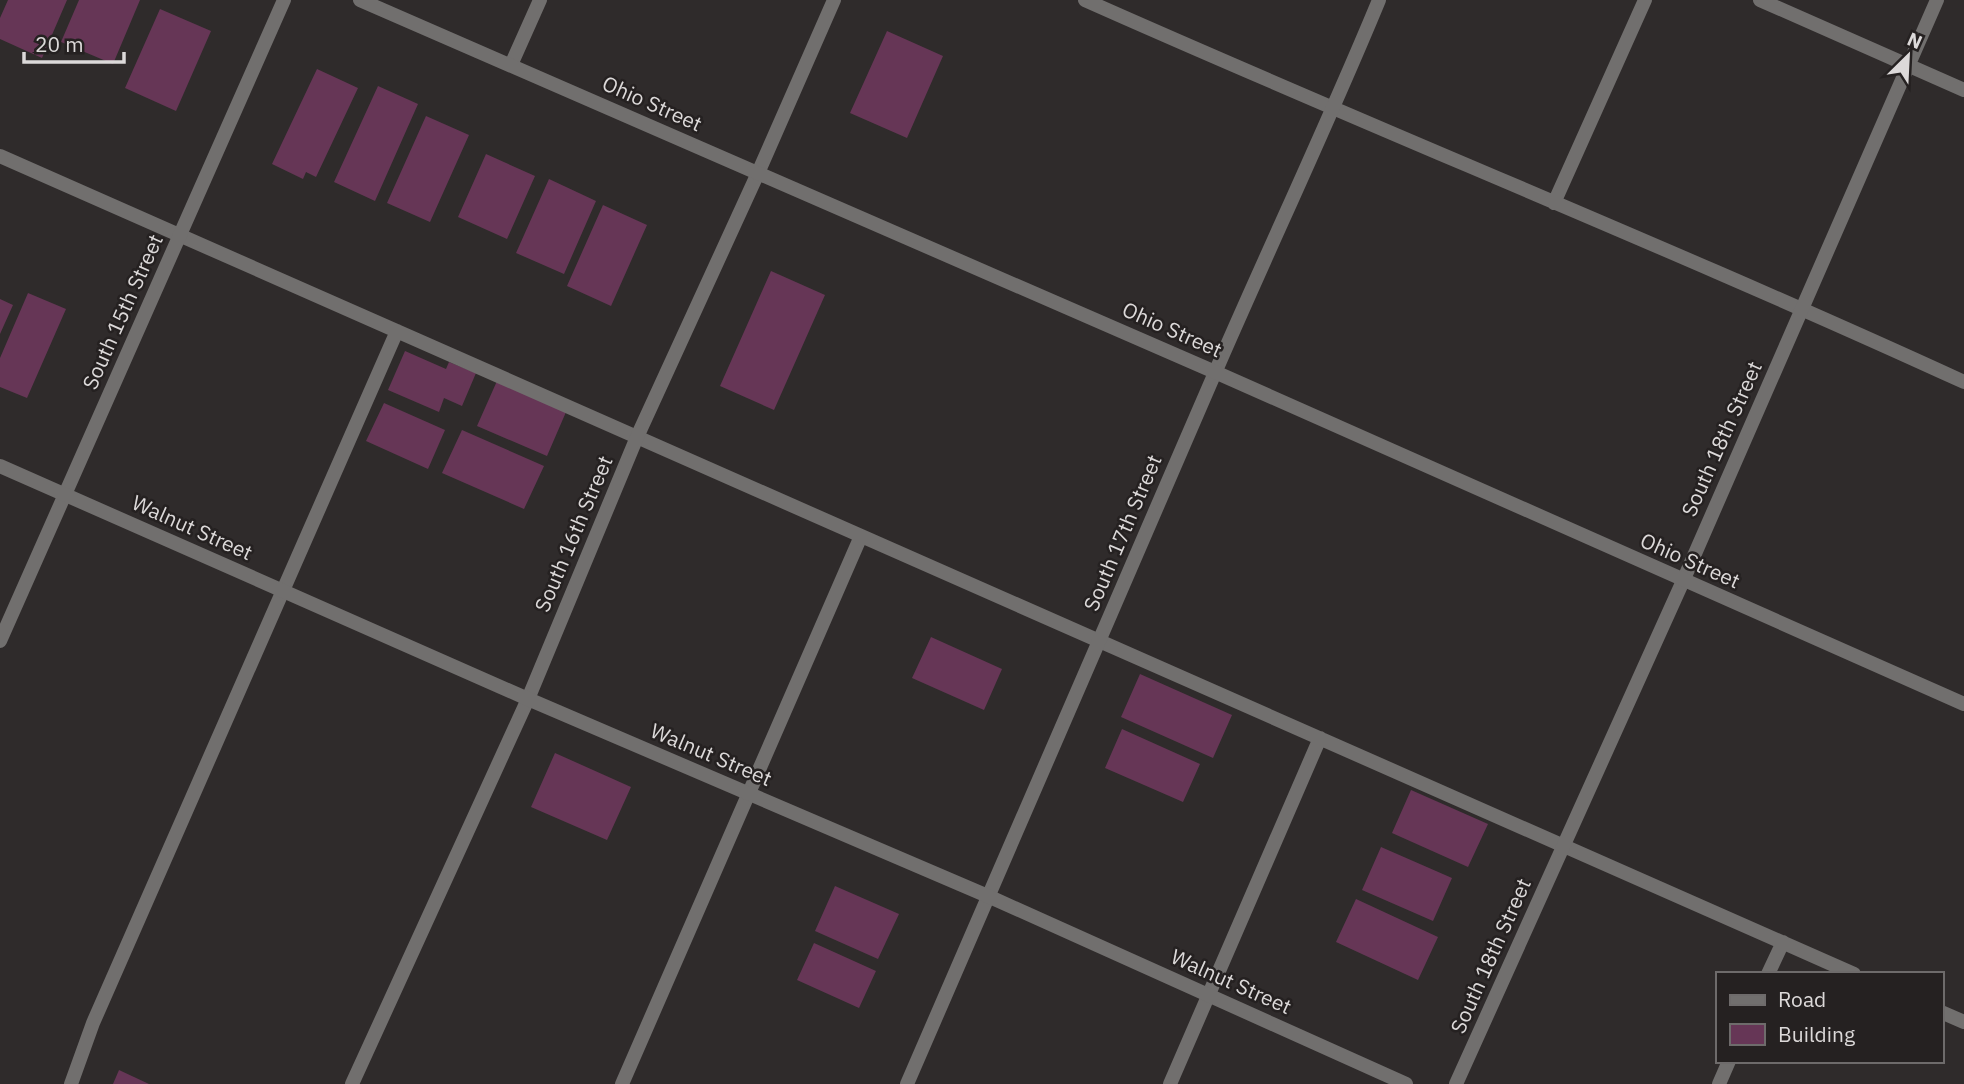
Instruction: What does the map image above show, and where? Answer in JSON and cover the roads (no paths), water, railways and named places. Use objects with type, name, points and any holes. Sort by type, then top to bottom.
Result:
[{"type":"street","name":"South 15th Street","points":[[0,641],[284,0]]},
{"type":"street","name":"Ohio Street","points":[[360,0],[1215,372],[1964,704]]},
{"type":"street","points":[[511,65],[540,0]]},
{"type":"street","name":"South 16th Street","points":[[352,1084],[528,699],[637,437],[834,0]]},
{"type":"street","name":"South 17th Street","points":[[907,1084],[1215,372],[1334,109],[1379,0]]},
{"type":"street","points":[[1554,203],[1645,0]]},
{"type":"street","points":[[1760,0],[1964,90]]},
{"type":"street","name":"South 18th Street","points":[[1456,1084],[1683,581],[1937,0]]},
{"type":"street","points":[[1094,2],[1334,109],[1802,308],[1964,382]]},
{"type":"street","points":[[0,156],[1850,972]]},
{"type":"street","points":[[71,1084],[93,1023],[397,331]]},
{"type":"street","name":"Walnut Street","points":[[0,466],[528,699],[990,897],[1406,1084]]},
{"type":"street","points":[[622,1084],[861,536]]},
{"type":"street","points":[[1170,1084],[1320,738]]},
{"type":"street","points":[[1769,972],[1783,942]]},
{"type":"street","points":[[1943,1013],[1964,1022]]},
{"type":"street","points":[[1719,1084],[1728,1063]]}]
